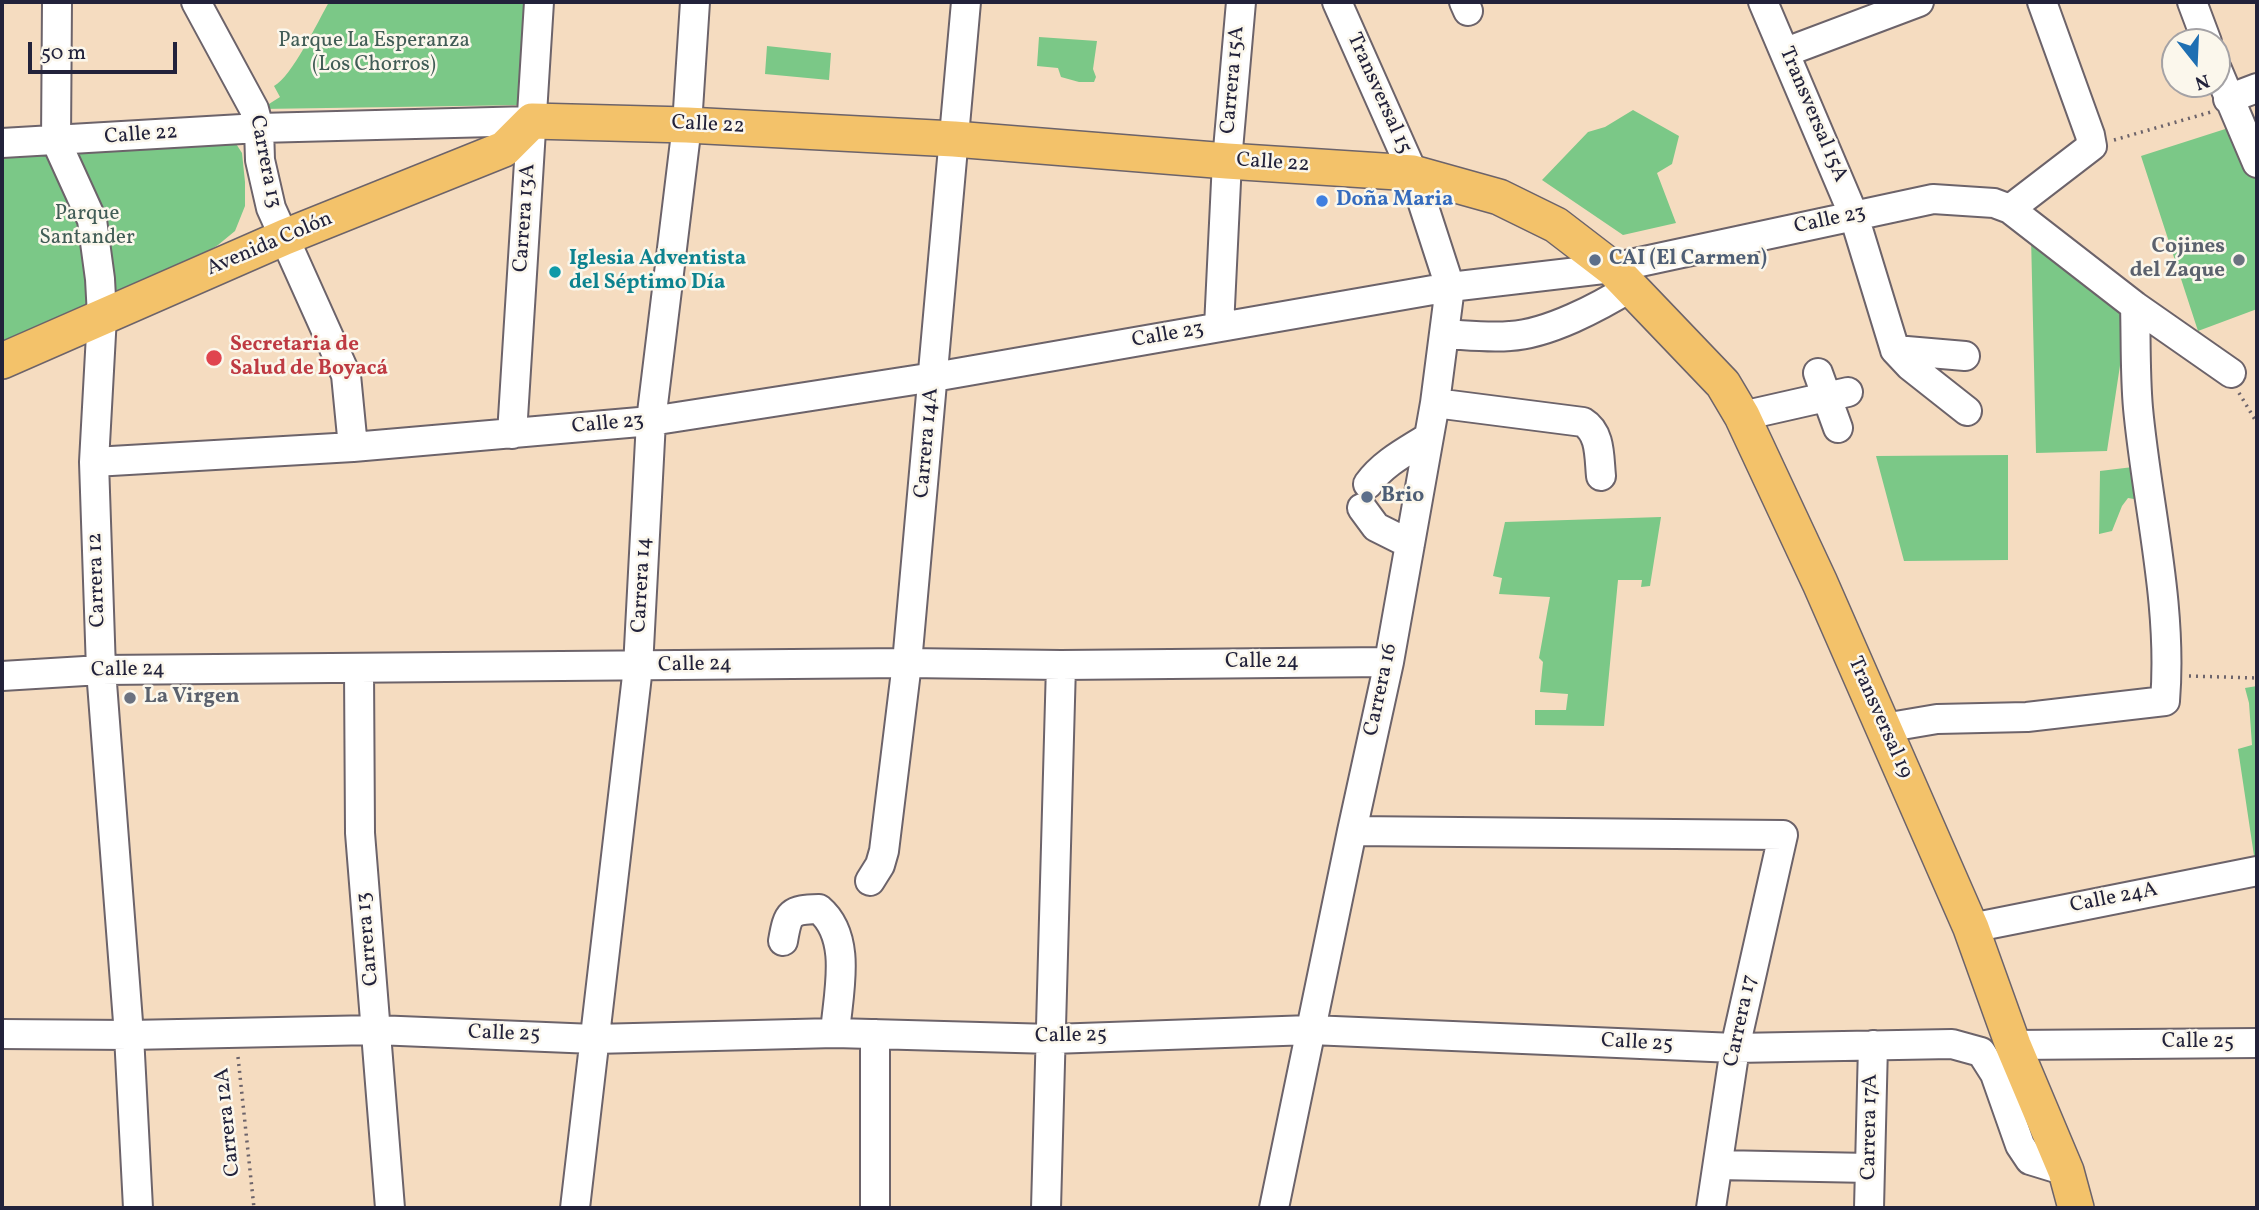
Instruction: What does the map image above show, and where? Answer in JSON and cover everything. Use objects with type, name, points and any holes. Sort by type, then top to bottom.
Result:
[{"type":"main road","name":"Calle 22","points":[[532,121],[687,125],[954,139],[1413,173]]},
{"type":"main road","name":"Avenida Colón","points":[[2,360],[285,237],[504,149],[532,121]]},
{"type":"main road","name":"Transversal 15","points":[[1413,173],[1499,197],[1556,225],[1622,277]]},
{"type":"main road","name":"Transversal 19","points":[[1622,277],[1723,384],[1742,416],[1820,583],[1971,928],[2013,1045],[2066,1171],[2076,1208]]},
{"type":"street","name":"Carrera 12","points":[[57,2],[55,141],[92,220],[100,279],[102,316],[94,462],[101,670],[129,1035],[138,1208]]},
{"type":"street","name":"Carrera 13","points":[[196,2],[254,109],[259,128],[260,160],[271,208],[346,375],[353,447]]},
{"type":"street","name":"Carrera 13A","points":[[512,434],[539,2]]},
{"type":"street","name":"Carrera 14","points":[[575,1208],[638,667],[651,421],[687,125],[695,2]]},
{"type":"street","name":"Carrera 14A","points":[[870,881],[884,851],[906,663],[966,2]]},
{"type":"street","name":"Carrera 15A","points":[[1219,327],[1227,161],[1241,2]]},
{"type":"street","name":"Transversal 15","points":[[1337,2],[1413,173]]},
{"type":"street","name":"Transversal 15A","points":[[1763,2],[1854,216],[1895,350]]},
{"type":"street","points":[[1786,52],[1919,2]]},
{"type":"street","points":[[2042,2],[2092,146],[2010,209],[2135,306],[2231,373]]},
{"type":"street","points":[[2192,2],[2202,28]]},
{"type":"street","points":[[2219,106],[2257,88]]},
{"type":"street","points":[[2219,98],[2219,106],[2257,163]]},
{"type":"street","name":"Calle 22","points":[[2,143],[259,128],[532,121]]},
{"type":"street","name":"Carrera 16","points":[[1274,1208],[1389,662],[1435,403],[1450,287],[1413,173]]},
{"type":"street","name":"Calle 23","points":[[94,462],[353,447],[651,421],[934,377],[1450,287],[1622,277],[1854,216],[1933,199],[1994,203],[2010,209]]},
{"type":"street","points":[[1444,334],[1509,337],[1530,333],[1608,302],[1622,277]]},
{"type":"street","points":[[1884,728],[1937,719],[2027,717],[2165,701],[2165,623],[2138,406],[2135,306]]},
{"type":"street","points":[[1895,350],[1965,356]]},
{"type":"street","points":[[1895,350],[1910,366],[1967,411]]},
{"type":"street","points":[[1742,416],[1831,388],[1838,428]]},
{"type":"street","points":[[1435,403],[1583,422],[1592,427],[1601,476]]},
{"type":"street","points":[[1410,544],[1376,527],[1365,496],[1374,475],[1429,437]]},
{"type":"street","name":"Calle 24","points":[[2,676],[101,670],[1389,662]]},
{"type":"street","points":[[1045,1208],[1061,665]]},
{"type":"street","name":"Carrera 13","points":[[359,669],[360,833],[390,1208]]},
{"type":"street","name":"Carrera 17","points":[[1352,831],[1783,835],[1735,1048],[1711,1208]]},
{"type":"street","name":"Calle 24A","points":[[1971,928],[2257,876]]},
{"type":"street","points":[[783,941],[786,921],[799,909],[819,909],[830,918],[841,954],[835,1033]]},
{"type":"street","name":"Calle 25","points":[[2,1034],[129,1035],[376,1030],[594,1039],[835,1033],[1052,1038],[1311,1030],[1735,1048],[1952,1044],[1981,1052],[1996,1074],[2020,1145],[2030,1160],[2066,1171]]},
{"type":"street","points":[[875,1034],[875,1208]]},
{"type":"street","name":"Calle 25","points":[[2013,1045],[2257,1043]]},
{"type":"street","name":"Carrera 17A","points":[[1869,1208],[1873,1045]]},
{"type":"street","points":[[1718,1164],[1870,1168]]},
{"type":"path","points":[[2092,146],[2219,106]]},
{"type":"path","points":[[2231,373],[2245,405],[2257,423]]},
{"type":"path","points":[[2167,675],[2257,678]]},
{"type":"path","name":"Carrera 12A","points":[[236,1033],[254,1208]]},
{"type":"green space","name":"Parque La Esperanza (Los Chorros)","points":[[329,2],[526,2],[526,105],[261,109],[280,97],[274,86],[289,72]]},
{"type":"green space","points":[[1039,37],[1097,41],[1094,82],[1079,82],[1061,77],[1058,68],[1037,66]]},
{"type":"green space","points":[[767,46],[831,53],[829,80],[765,74]]},
{"type":"green space","points":[[1633,110],[1679,136],[1672,164],[1657,173],[1676,223],[1623,235],[1542,180],[1588,132],[1605,127]]},
{"type":"green space","points":[[2244,123],[2257,155],[2257,309],[2198,331],[2141,156]]},
{"type":"green space","name":"Parque Santander","points":[[231,136],[242,153],[245,182],[245,206],[235,231],[218,245],[102,316],[2,361],[2,148]]},
{"type":"green space","points":[[2031,236],[2128,313],[2107,451],[2036,453]]},
{"type":"green space","points":[[2008,455],[2008,560],[1904,561],[1876,456]]},
{"type":"green space","points":[[2133,467],[2132,487],[2140,490],[2140,500],[2128,498],[2112,531],[2099,534],[2100,471]]},
{"type":"green space","points":[[1661,517],[1650,586],[1641,587],[1642,580],[1618,580],[1604,726],[1535,725],[1535,710],[1566,710],[1568,694],[1540,692],[1543,662],[1539,658],[1550,597],[1499,594],[1502,578],[1493,576],[1505,522]]},
{"type":"green space","points":[[2257,686],[2256,869],[2238,749],[2252,745],[2249,703],[2245,688]]},
{"type":"place","name":"Doña Maria","points":[[1322,201]]},
{"type":"place","name":"CAI (El Carmen)","points":[[1595,260]]},
{"type":"place","name":"Cojines del Zaque","points":[[2239,260]]},
{"type":"place","name":"Iglesia Adventista del Séptimo Día","points":[[555,272]]},
{"type":"place","name":"Secretaria de Salud de Boyacá","points":[[214,358]]},
{"type":"place","name":"Brio","points":[[1367,497]]},
{"type":"place","name":"La Virgen","points":[[130,698]]}]
